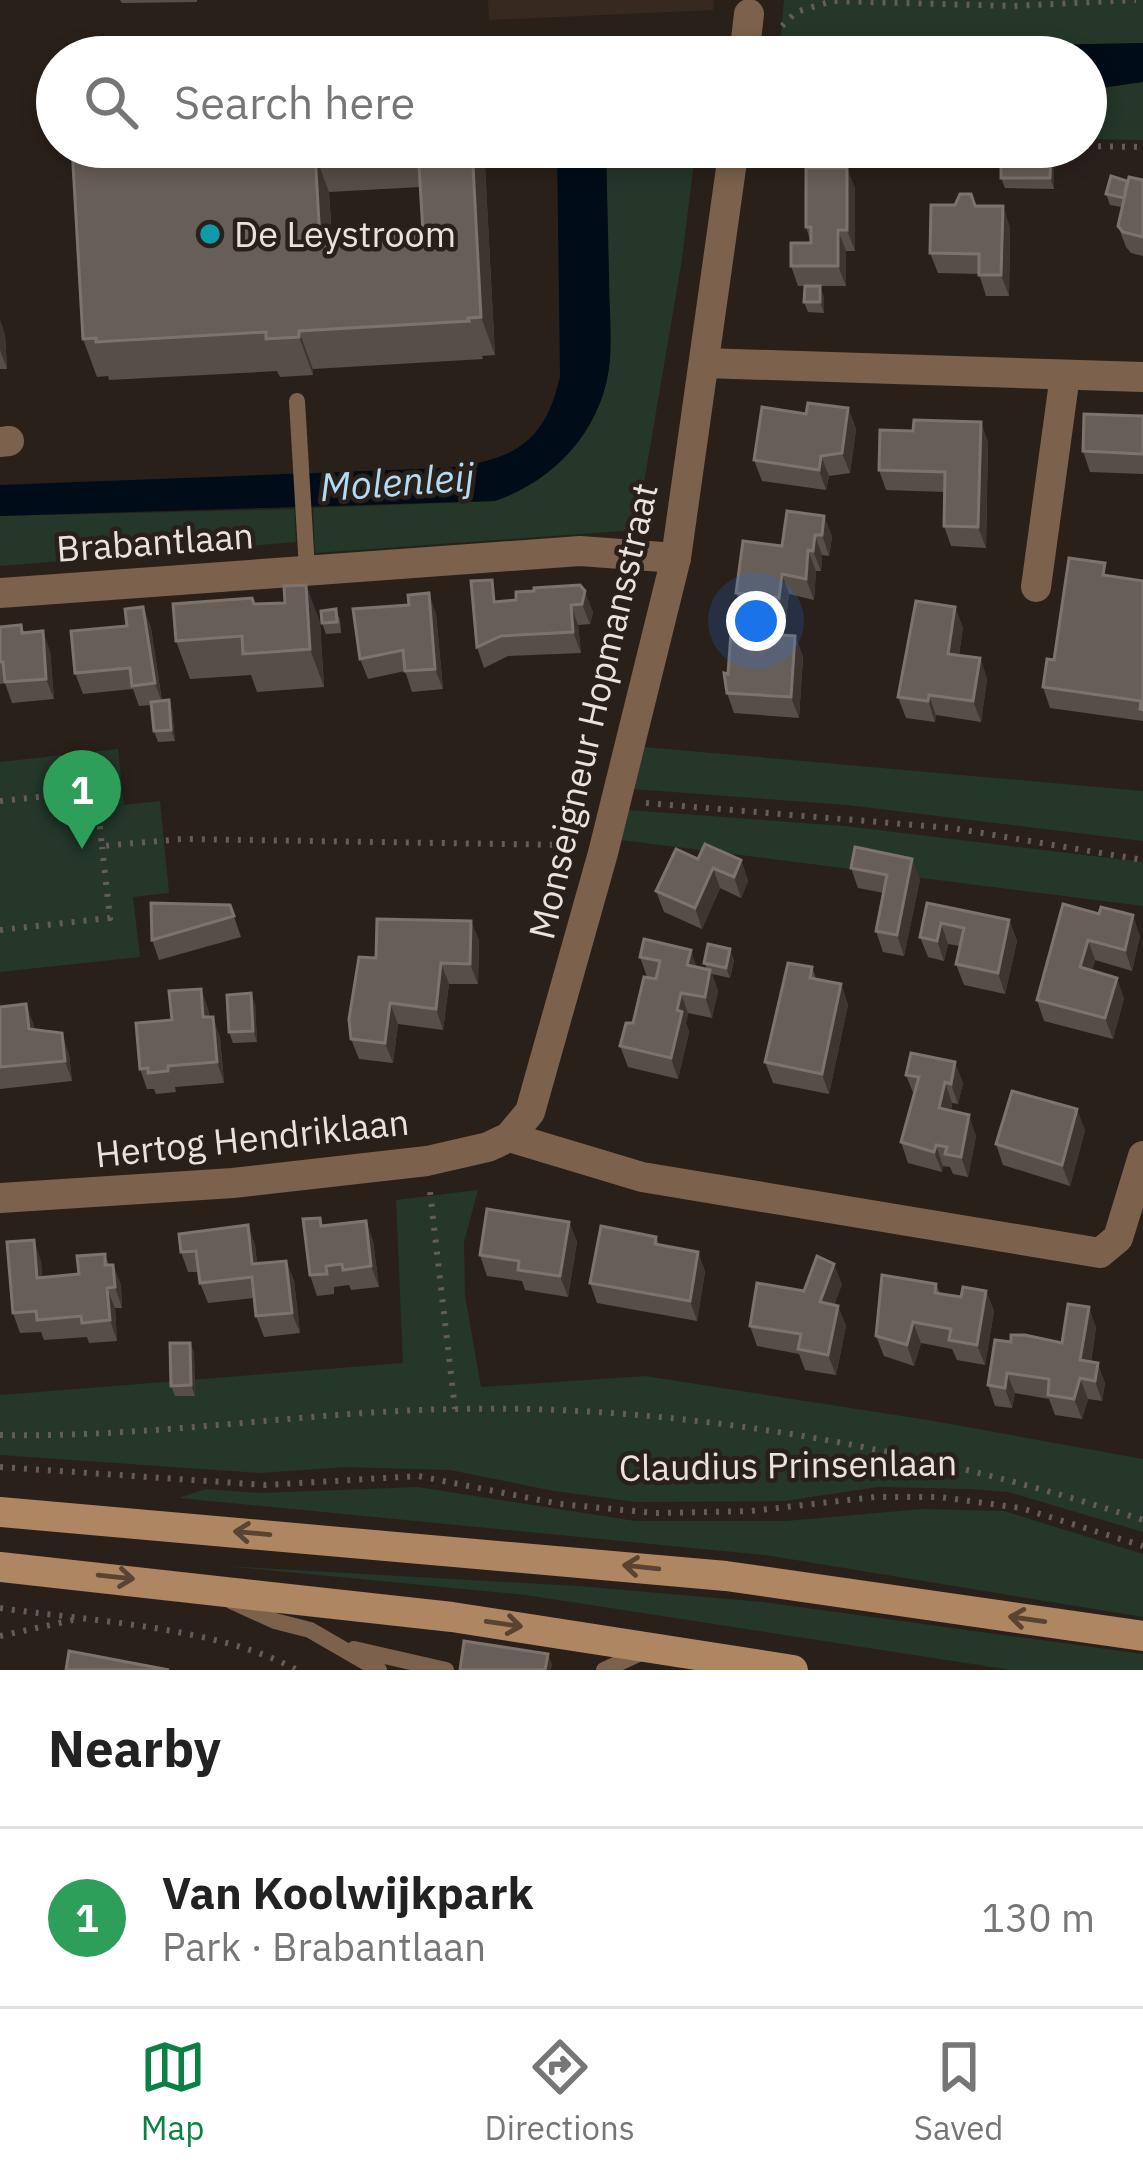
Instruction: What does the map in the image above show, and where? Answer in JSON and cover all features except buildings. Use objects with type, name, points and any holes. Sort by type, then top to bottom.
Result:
[{"type":"main road","points":[[0,1512],[726,1576],[1143,1636]]},
{"type":"main road","points":[[0,1567],[452,1616],[793,1670]]},
{"type":"street","name":"Monseigneur Hopmansstraat","points":[[509,1137],[535,1100],[617,800],[676,558],[731,168]]},
{"type":"street","points":[[705,363],[1143,376]]},
{"type":"street","points":[[1036,587],[1065,375]]},
{"type":"street","name":"Brabantlaan","points":[[0,593],[580,550],[676,558]]},
{"type":"street","points":[[509,1137],[642,1178],[1100,1253],[1118,1238],[1143,1156]]},
{"type":"street","name":"Hertog Hendriklaan","points":[[0,1198],[233,1183],[427,1161],[488,1147],[509,1137]]},
{"type":"lane","points":[[297,401],[307,569]]},
{"type":"lane","points":[[198,1586],[341,1646],[379,1670]]},
{"type":"lane","points":[[341,1646],[446,1670]]},
{"type":"lane","points":[[604,1670],[654,1647]]},
{"type":"path","points":[[749,36],[783,26],[796,12],[832,1],[1013,6],[1136,0]]},
{"type":"path","points":[[1107,146],[1143,147]]},
{"type":"path","points":[[0,801],[96,791],[110,918],[0,930]]},
{"type":"path","points":[[617,800],[952,828],[1143,860]]},
{"type":"path","points":[[102,846],[182,839],[570,844],[603,853]]},
{"type":"path","points":[[427,1161],[455,1409]]},
{"type":"path","points":[[0,1435],[119,1433],[455,1409],[607,1415],[788,1433],[1062,1494],[1143,1520]]},
{"type":"path","name":"Claudius Prinsenlaan","points":[[0,1467],[266,1485],[418,1476],[560,1504],[655,1513],[751,1511],[875,1497],[940,1497],[1021,1508],[1143,1546]]},
{"type":"path","points":[[0,1608],[225,1644],[297,1670]]},
{"type":"path","points":[[0,1636],[77,1619]]},
{"type":"shaded area","points":[[488,0],[714,0],[713,10],[489,20]]},
{"type":"green space","points":[[784,0],[1143,0],[1143,43],[1107,44],[1107,36],[781,36]]},
{"type":"green space","points":[[1143,82],[1143,140],[1107,139],[1107,87]]},
{"type":"green space","points":[[606,168],[693,168],[636,530],[315,553],[313,508],[495,501],[605,386],[610,361]]},
{"type":"green space","points":[[294,509],[296,542],[0,566],[0,516]]},
{"type":"green space","points":[[644,747],[1143,791],[1143,841],[847,805],[633,789]]},
{"type":"green space","points":[[118,749],[124,805],[160,801],[169,893],[133,897],[140,957],[0,972],[0,762]]},
{"type":"green space","points":[[628,810],[845,826],[1143,862],[1143,906],[621,840]]},
{"type":"green space","points":[[478,1190],[464,1242],[465,1295],[481,1387],[645,1376],[1143,1459],[1143,1532],[1008,1492],[969,1489],[878,1487],[785,1501],[636,1502],[450,1470],[345,1467],[260,1473],[0,1455],[0,1395],[403,1363],[396,1200]]},
{"type":"green space","points":[[418,1487],[635,1521],[786,1521],[922,1509],[1004,1511],[1143,1554],[1143,1617],[765,1555],[179,1498],[206,1489],[260,1493]]},
{"type":"green space","points":[[225,1566],[578,1586],[763,1602],[1143,1654],[1143,1670],[1011,1670],[526,1595]]},
{"type":"water","points":[[1143,43],[1143,82],[1107,87],[1107,44]]},
{"type":"water","name":"Molenleij","points":[[557,168],[607,168],[611,328],[606,383],[588,428],[574,447],[518,492],[495,501],[0,516],[0,485],[443,468],[487,461],[521,446],[534,434],[545,419],[560,376]]},
{"type":"place","name":"De Leystroom","points":[[210,234]]},
{"type":"place","name":"Van Koolwijkpark","points":[[82,849]]}]
